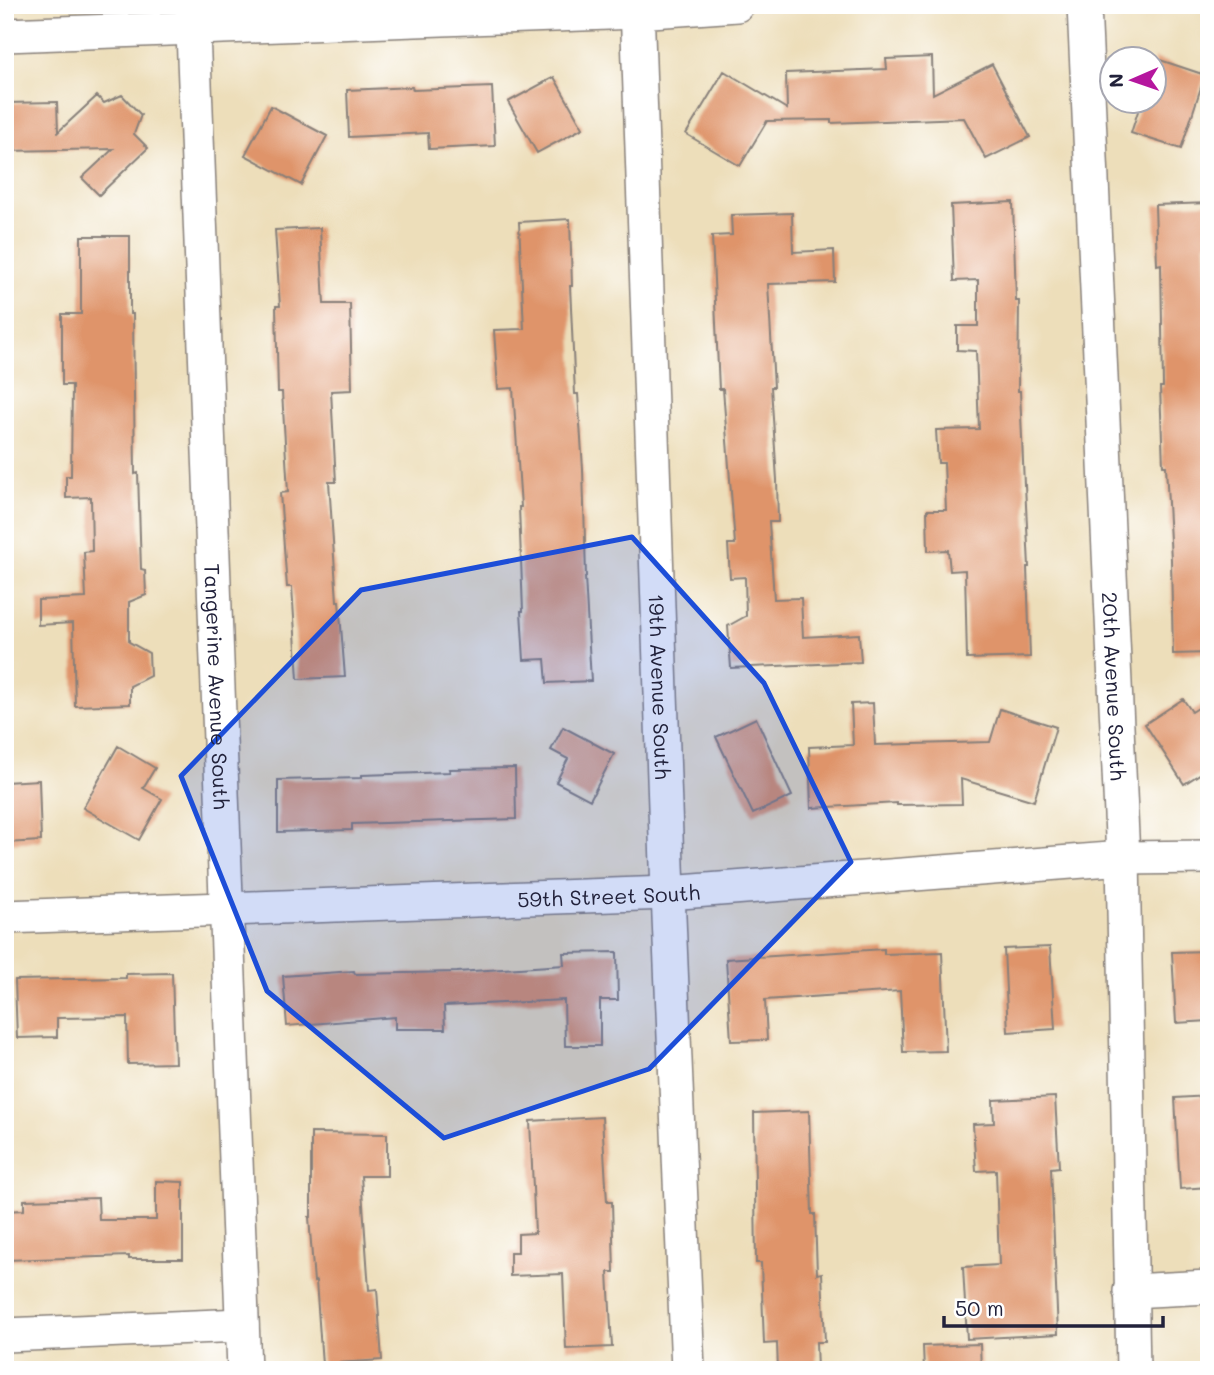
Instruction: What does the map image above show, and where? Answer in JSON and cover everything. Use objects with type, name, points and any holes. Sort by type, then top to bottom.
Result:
[{"type":"street","points":[[5,36],[192,17],[737,5]]},
{"type":"street","name":"20th Avenue South","points":[[1084,5],[1123,858],[1133,1370]]},
{"type":"street","name":"19th Avenue South","points":[[637,9],[668,893],[688,1370]]},
{"type":"street","name":"Tangerine Avenue South","points":[[192,17],[244,1370]]},
{"type":"street","name":"59th Street South","points":[[5,917],[668,893],[1123,858],[1209,857]]},
{"type":"street","points":[[1130,1291],[1209,1287]]},
{"type":"street","points":[[5,1335],[242,1325]]},
{"type":"highlighted area","points":[[632,537],[764,683],[851,862],[649,1069],[444,1138],[267,991],[181,776],[361,590]]},
{"type":"building","points":[[932,57],[933,94],[992,64],[1030,137],[986,159],[964,118],[831,123],[831,120],[767,121],[740,166],[686,134],[724,71],[787,109],[786,73],[887,69],[886,59]]},
{"type":"building","points":[[1168,63],[1205,75],[1181,149],[1131,133],[1136,116],[1168,116]]},
{"type":"building","points":[[554,77],[583,128],[537,153],[508,102]]},
{"type":"building","points":[[412,87],[413,90],[492,87],[495,146],[429,149],[428,133],[349,137],[347,90]]},
{"type":"building","points":[[122,95],[141,115],[134,134],[148,148],[99,195],[82,178],[113,149],[5,151],[5,103],[57,102],[58,132],[97,96],[104,103]]},
{"type":"building","points":[[271,106],[327,136],[301,185],[245,155]]},
{"type":"building","points":[[1013,202],[1016,301],[1019,301],[1018,391],[1029,567],[1030,657],[967,659],[965,570],[950,571],[948,550],[928,551],[927,510],[946,510],[944,463],[938,463],[936,430],[979,429],[976,351],[957,350],[957,326],[978,326],[978,280],[954,281],[951,205]]},
{"type":"building","points":[[1209,203],[1209,242],[1205,243],[1209,336],[1209,653],[1173,654],[1171,559],[1160,387],[1163,387],[1161,264],[1157,265],[1155,205]]},
{"type":"building","points":[[792,213],[793,252],[834,250],[835,282],[768,284],[778,522],[769,522],[774,599],[801,598],[803,637],[859,634],[861,662],[731,668],[728,626],[746,616],[745,577],[730,578],[728,544],[735,544],[723,389],[719,389],[712,236],[732,235],[731,215]]},
{"type":"building","points":[[570,219],[570,286],[575,394],[578,394],[583,469],[591,681],[547,683],[545,659],[524,660],[521,507],[513,388],[498,389],[494,330],[524,329],[519,222]]},
{"type":"building","points":[[320,228],[324,304],[350,304],[352,390],[331,391],[336,482],[329,482],[345,677],[298,679],[292,587],[287,587],[280,493],[288,492],[282,392],[278,392],[276,306],[280,306],[275,230]]},
{"type":"building","points":[[81,236],[130,236],[135,474],[138,473],[141,569],[145,570],[146,595],[129,602],[129,642],[149,653],[150,676],[130,686],[130,704],[75,706],[73,623],[38,625],[38,600],[86,598],[84,552],[92,551],[91,497],[66,498],[66,476],[71,476],[72,385],[62,385],[62,314],[81,314]]},
{"type":"building","points":[[1183,699],[1192,712],[1209,701],[1209,768],[1184,784],[1145,724]]},
{"type":"building","points":[[873,703],[875,745],[990,742],[1000,709],[1056,727],[1034,801],[961,779],[962,804],[897,803],[811,808],[809,747],[853,745],[851,704]]},
{"type":"building","points":[[756,718],[792,796],[753,814],[716,737]]},
{"type":"building","points":[[563,727],[614,754],[590,800],[556,782],[568,759],[551,750]]},
{"type":"building","points":[[118,746],[155,768],[143,788],[162,799],[139,840],[83,808]]},
{"type":"building","points":[[515,768],[516,819],[352,824],[352,830],[278,832],[278,780],[362,778],[362,775],[450,772],[449,769]]},
{"type":"building","points":[[39,780],[41,841],[5,843],[5,782]]},
{"type":"building","points":[[1050,947],[1055,1029],[1008,1032],[1004,949]]},
{"type":"building","points":[[884,949],[884,954],[942,952],[946,1051],[903,1052],[900,991],[765,1000],[767,1040],[731,1041],[726,959]]},
{"type":"building","points":[[1209,951],[1209,1021],[1176,1023],[1172,952]]},
{"type":"building","points":[[617,952],[618,1000],[600,1000],[600,1046],[565,1046],[564,1000],[444,1006],[445,1029],[395,1029],[395,1017],[287,1026],[283,976],[354,971],[355,974],[457,972],[564,965],[563,953]]},
{"type":"building","points":[[172,973],[175,1063],[128,1064],[127,1017],[57,1018],[57,1037],[17,1038],[15,980],[126,978],[126,974]]},
{"type":"building","points":[[1209,1096],[1209,1187],[1180,1189],[1175,1098]]},
{"type":"building","points":[[1055,1097],[1059,1167],[1051,1168],[1058,1334],[967,1339],[963,1267],[999,1265],[996,1170],[976,1171],[973,1124],[994,1123],[993,1100]]},
{"type":"building","points":[[809,1111],[812,1214],[815,1214],[817,1274],[822,1273],[825,1342],[816,1342],[817,1370],[778,1370],[777,1343],[764,1344],[761,1263],[756,1263],[754,1113]]},
{"type":"building","points":[[602,1117],[607,1202],[612,1202],[614,1272],[608,1272],[612,1347],[566,1349],[563,1274],[510,1276],[510,1252],[518,1252],[518,1234],[535,1233],[530,1121]]},
{"type":"building","points":[[311,1133],[387,1134],[387,1176],[361,1176],[369,1290],[377,1289],[382,1360],[322,1364],[309,1217]]},
{"type":"building","points":[[156,1181],[183,1182],[183,1259],[129,1259],[129,1256],[5,1260],[5,1211],[24,1210],[24,1200],[98,1198],[99,1220],[156,1220]]},
{"type":"building","points":[[980,1344],[981,1370],[924,1370],[923,1346]]}]
